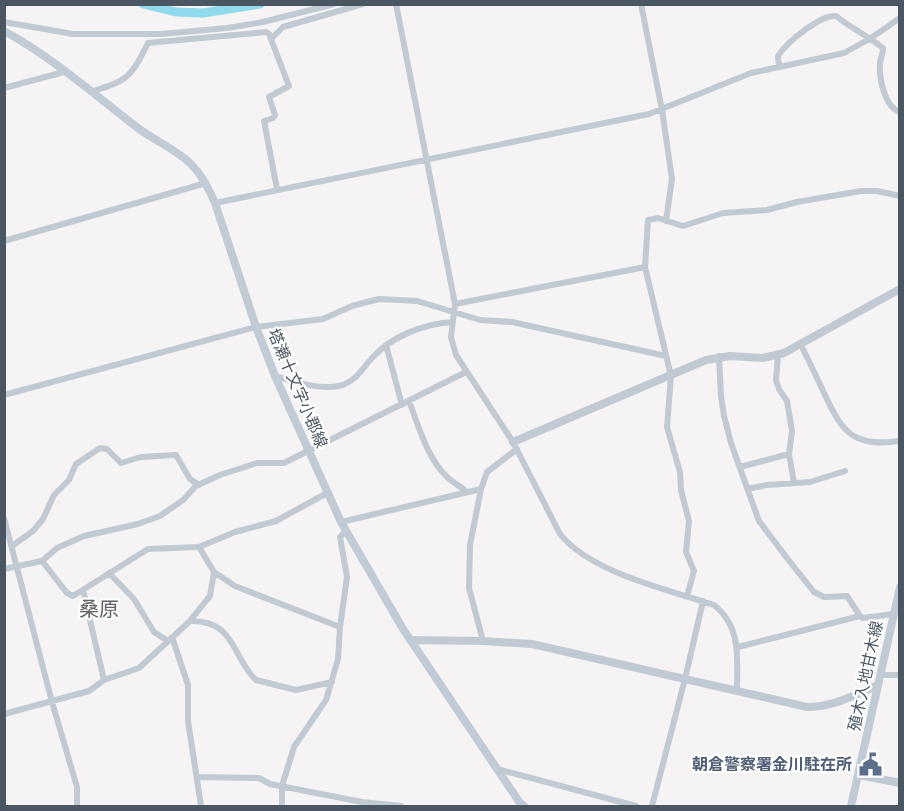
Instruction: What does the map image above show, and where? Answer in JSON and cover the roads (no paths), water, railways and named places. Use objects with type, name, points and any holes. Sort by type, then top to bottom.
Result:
[{"type":"main road","name":"塔瀬十文字小郡線","points":[[4,31],[26,43],[142,130],[177,153],[192,165],[206,183],[275,376],[340,522],[411,640],[521,805]]},
{"type":"main road","name":"殖木入地甘木線","points":[[851,807],[900,587]]},
{"type":"street","points":[[4,22],[72,34],[161,34],[263,22],[334,4]]},
{"type":"street","points":[[272,38],[283,27],[363,4]]},
{"type":"street","points":[[396,4],[455,304],[452,344],[466,372],[515,446],[560,534],[578,553],[612,571],[714,605],[724,613],[738,647],[737,691]]},
{"type":"street","points":[[641,4],[662,110],[672,179],[666,221]]},
{"type":"street","points":[[779,67],[778,56],[790,41],[830,16],[836,16],[871,38],[883,50],[880,66],[883,87],[892,107],[900,112]]},
{"type":"street","points":[[215,203],[662,110],[740,76],[844,53],[900,18]]},
{"type":"street","points":[[91,92],[122,82],[140,60],[148,43],[266,32],[272,38],[281,69],[289,83],[289,86],[269,98],[275,115],[264,121],[277,189]]},
{"type":"street","points":[[4,88],[64,72]]},
{"type":"street","points":[[4,241],[206,183]]},
{"type":"street","points":[[687,596],[694,571],[686,552],[689,521],[681,490],[680,472],[667,426],[670,376],[645,267],[648,220],[653,218],[684,226],[723,213],[766,210],[861,191],[877,191],[900,196]]},
{"type":"street","points":[[455,304],[645,267]]},
{"type":"street","points":[[483,640],[469,588],[470,545],[481,489],[487,472],[515,446],[719,356],[763,358],[778,355],[801,345],[900,289]]},
{"type":"street","points":[[4,395],[256,327],[323,319],[352,306],[379,300],[417,301],[480,320],[512,322],[666,356]]},
{"type":"street","points":[[275,376],[300,383],[340,386],[356,377],[373,356],[395,339],[431,325],[452,322]]},
{"type":"street","points":[[386,345],[406,403],[435,462],[448,478],[467,492]]},
{"type":"street","points":[[801,345],[832,411],[839,424],[847,432],[860,440],[873,443],[900,441]]},
{"type":"street","points":[[778,355],[777,383],[787,400],[792,431],[789,454],[794,483]]},
{"type":"street","points":[[719,356],[724,416],[759,521],[814,592],[824,597],[847,596],[860,616]]},
{"type":"street","points":[[4,569],[42,561],[57,548],[84,536],[138,524],[160,516],[199,485],[247,466],[265,462],[284,463],[466,372]]},
{"type":"street","points":[[12,546],[33,531],[43,519],[54,495],[69,480],[76,464],[100,448],[106,449],[121,463],[141,457],[176,455],[190,479],[199,485]]},
{"type":"street","points":[[740,467],[789,454]]},
{"type":"street","points":[[747,489],[810,482],[845,471]]},
{"type":"street","points":[[340,522],[481,489]]},
{"type":"street","points":[[42,561],[67,593],[73,596],[148,549],[199,547],[235,532],[276,522],[327,493]]},
{"type":"street","points":[[4,518],[52,702],[77,787],[77,807]]},
{"type":"street","points":[[282,807],[282,786],[294,747],[323,706],[338,660],[347,577],[340,537],[346,531]]},
{"type":"street","points":[[199,547],[214,572],[236,586],[340,627]]},
{"type":"street","points":[[4,714],[89,691],[104,680],[140,668],[190,621],[210,596],[214,572]]},
{"type":"street","points":[[109,573],[134,599],[154,632],[170,639],[188,685],[188,721],[201,807]]},
{"type":"street","points":[[82,590],[104,680]]},
{"type":"street","points":[[652,807],[703,602]]},
{"type":"street","points":[[738,647],[860,616],[863,618],[893,614]]},
{"type":"street","points":[[190,621],[205,623],[223,632],[256,680],[296,690],[332,682]]},
{"type":"street","points":[[411,640],[483,640],[541,646],[807,707],[823,707],[878,685]]},
{"type":"street","points":[[882,675],[900,675]]},
{"type":"street","points":[[496,769],[636,807]]},
{"type":"street","points":[[859,775],[900,783]]},
{"type":"street","points":[[198,777],[259,778],[270,784],[363,804],[400,807]]},
{"type":"waterway","points":[[143,4],[176,12],[203,13],[260,4]]},
{"type":"place","name":"朝倉警察署金川駐在所","points":[[870,764]]},
{"type":"district","name":"桑原","points":[[99,609]]}]
